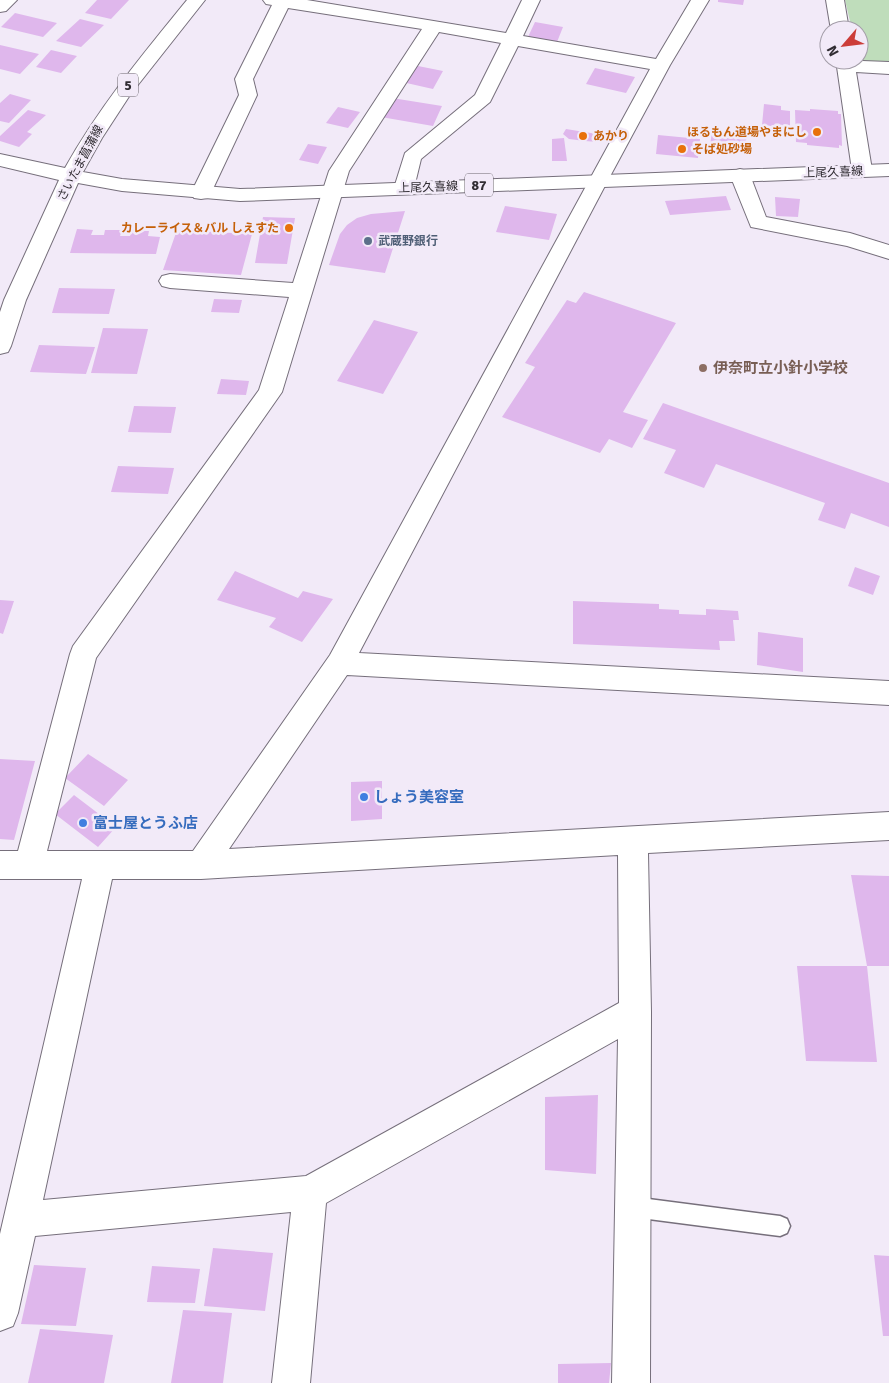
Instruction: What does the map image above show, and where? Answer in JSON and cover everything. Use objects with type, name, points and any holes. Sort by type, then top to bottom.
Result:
[{"type":"street","points":[[0,7],[8,0]]},
{"type":"street","name":"さいたま菖蒲線","points":[[0,346],[15,300],[71,176],[92,138],[123,92],[196,0]]},
{"type":"street","points":[[372,15],[383,0]]},
{"type":"street","points":[[404,188],[412,157],[483,98],[532,0]]},
{"type":"street","points":[[202,865],[340,663],[597,182],[661,65],[700,0]]},
{"type":"street","points":[[835,0],[838,20]]},
{"type":"street","points":[[201,192],[248,95],[244,79],[277,1],[372,15],[661,65]]},
{"type":"street","points":[[29,865],[83,654],[270,392],[339,171],[434,26]]},
{"type":"street","points":[[869,66],[889,68]]},
{"type":"street","points":[[846,70],[862,170]]},
{"type":"street","name":"上尾久喜線","points":[[0,160],[122,185],[240,195],[889,170]]},
{"type":"street","points":[[740,175],[758,222],[850,240],[889,252]]},
{"type":"street","points":[[170,281],[302,291]]},
{"type":"street","points":[[340,663],[889,693]]},
{"type":"street","points":[[0,865],[202,865],[889,826]]},
{"type":"street","points":[[632,1383],[635,1012],[633,840]]},
{"type":"street","points":[[0,1313],[100,865]]},
{"type":"street","points":[[21,1220],[310,1193],[635,1012]]},
{"type":"street","points":[[291,1383],[310,1193]]},
{"type":"lane","points":[[633,1207],[780,1226]]},
{"type":"green space","points":[[845,0],[889,0],[889,63],[869,62],[869,20],[850,20]]},
{"type":"building","points":[[97,0],[129,0],[111,19],[85,13]]},
{"type":"building","points":[[718,0],[744,0],[743,5],[718,2]]},
{"type":"building","points":[[15,13],[57,23],[43,37],[1,27]]},
{"type":"building","points":[[80,19],[104,25],[81,47],[56,41]]},
{"type":"building","points":[[535,22],[563,27],[557,42],[528,37]]},
{"type":"building","points":[[0,45],[39,54],[20,74],[0,69]]},
{"type":"building","points":[[51,50],[77,56],[61,73],[36,67]]},
{"type":"building","points":[[413,65],[443,71],[433,89],[402,82]]},
{"type":"building","points":[[595,68],[635,77],[626,93],[586,84]]},
{"type":"building","points":[[10,94],[31,100],[9,123],[0,121],[0,103]]},
{"type":"building","points":[[392,98],[442,106],[433,126],[381,117]]},
{"type":"building","points":[[764,104],[781,106],[781,110],[790,111],[790,128],[762,125]]},
{"type":"building","points":[[338,107],[360,112],[348,128],[326,123]]},
{"type":"building","points":[[810,109],[838,111],[838,114],[841,114],[842,146],[839,145],[839,148],[796,142],[795,110],[810,111]]},
{"type":"building","points":[[28,110],[46,115],[27,132],[32,134],[19,147],[0,141],[0,136]]},
{"type":"building","points":[[566,129],[603,135],[598,142],[569,139],[563,134]]},
{"type":"building","points":[[712,131],[747,137],[743,150],[709,153]]},
{"type":"building","points":[[658,135],[700,139],[698,158],[656,154]]},
{"type":"building","points":[[564,138],[567,161],[552,161],[552,139]]},
{"type":"building","points":[[308,144],[327,147],[318,164],[299,160]]},
{"type":"building","points":[[726,196],[731,210],[670,215],[665,201]]},
{"type":"building","points":[[775,197],[800,199],[798,217],[776,216]]},
{"type":"building","points":[[505,206],[557,214],[549,240],[496,232]]},
{"type":"building","points":[[405,211],[385,273],[329,265],[340,234],[347,225],[357,218],[371,214]]},
{"type":"building","points":[[263,217],[295,218],[287,264],[255,263]]},
{"type":"building","points":[[77,229],[93,230],[91,235],[104,235],[105,230],[122,230],[120,236],[130,236],[132,231],[149,231],[148,236],[160,237],[156,254],[70,253]]},
{"type":"building","points":[[177,230],[252,234],[241,275],[163,270]]},
{"type":"building","points":[[59,288],[115,289],[109,314],[52,313]]},
{"type":"building","points":[[584,292],[676,323],[623,412],[648,420],[632,448],[609,439],[600,453],[502,417],[535,367],[525,363],[567,300],[576,303]]},
{"type":"building","points":[[214,299],[242,300],[239,313],[211,312]]},
{"type":"building","points":[[374,320],[418,332],[383,394],[337,381]]},
{"type":"building","points":[[103,328],[148,329],[137,374],[91,373]]},
{"type":"building","points":[[39,345],[95,347],[86,374],[30,372]]},
{"type":"building","points":[[221,379],[249,381],[246,395],[217,394]]},
{"type":"building","points":[[663,403],[889,483],[889,527],[851,513],[845,529],[818,520],[825,503],[716,464],[704,488],[664,473],[676,450],[643,439]]},
{"type":"building","points":[[134,406],[176,407],[171,433],[128,432]]},
{"type":"building","points":[[118,466],[174,468],[168,494],[111,492]]},
{"type":"building","points":[[855,567],[880,576],[873,595],[848,586]]},
{"type":"building","points":[[235,571],[298,598],[303,591],[333,599],[302,642],[269,627],[276,618],[217,600]]},
{"type":"building","points":[[0,600],[14,601],[3,634],[0,633]]},
{"type":"building","points":[[573,601],[659,604],[659,609],[679,610],[679,614],[706,615],[706,609],[738,611],[739,620],[733,620],[735,641],[719,641],[720,650],[573,644]]},
{"type":"building","points":[[758,632],[803,638],[803,672],[757,665]]},
{"type":"building","points":[[88,754],[128,780],[104,806],[65,778]]},
{"type":"building","points":[[0,759],[35,761],[14,840],[0,839]]},
{"type":"building","points":[[382,781],[382,819],[351,821],[351,782]]},
{"type":"building","points":[[74,795],[116,827],[98,847],[55,814]]},
{"type":"building","points":[[851,875],[889,876],[889,966],[867,966]]},
{"type":"building","points":[[797,966],[867,966],[877,1062],[806,1061]]},
{"type":"building","points":[[598,1095],[596,1174],[545,1170],[545,1097]]},
{"type":"building","points":[[213,1248],[273,1253],[265,1311],[204,1306]]},
{"type":"building","points":[[874,1255],[889,1256],[889,1336],[883,1336]]},
{"type":"building","points":[[34,1265],[86,1268],[76,1326],[21,1324]]},
{"type":"building","points":[[152,1266],[200,1269],[195,1303],[147,1302]]},
{"type":"building","points":[[183,1310],[232,1313],[223,1383],[171,1383]]},
{"type":"building","points":[[40,1329],[113,1335],[104,1383],[28,1383]]},
{"type":"building","points":[[611,1363],[609,1383],[558,1383],[558,1364]]},
{"type":"place","name":"ほるもん道場やまにし","points":[[817,132]]},
{"type":"place","name":"あかり","points":[[583,136]]},
{"type":"place","name":"そば処砂場","points":[[682,149]]},
{"type":"place","name":"カレーライス＆バル しえすた","points":[[289,228]]},
{"type":"place","name":"武蔵野銀行","points":[[368,241]]},
{"type":"place","name":"伊奈町立小針小学校","points":[[703,368]]},
{"type":"place","name":"しょう美容室","points":[[364,797]]},
{"type":"place","name":"富士屋とうふ店","points":[[83,823]]}]
